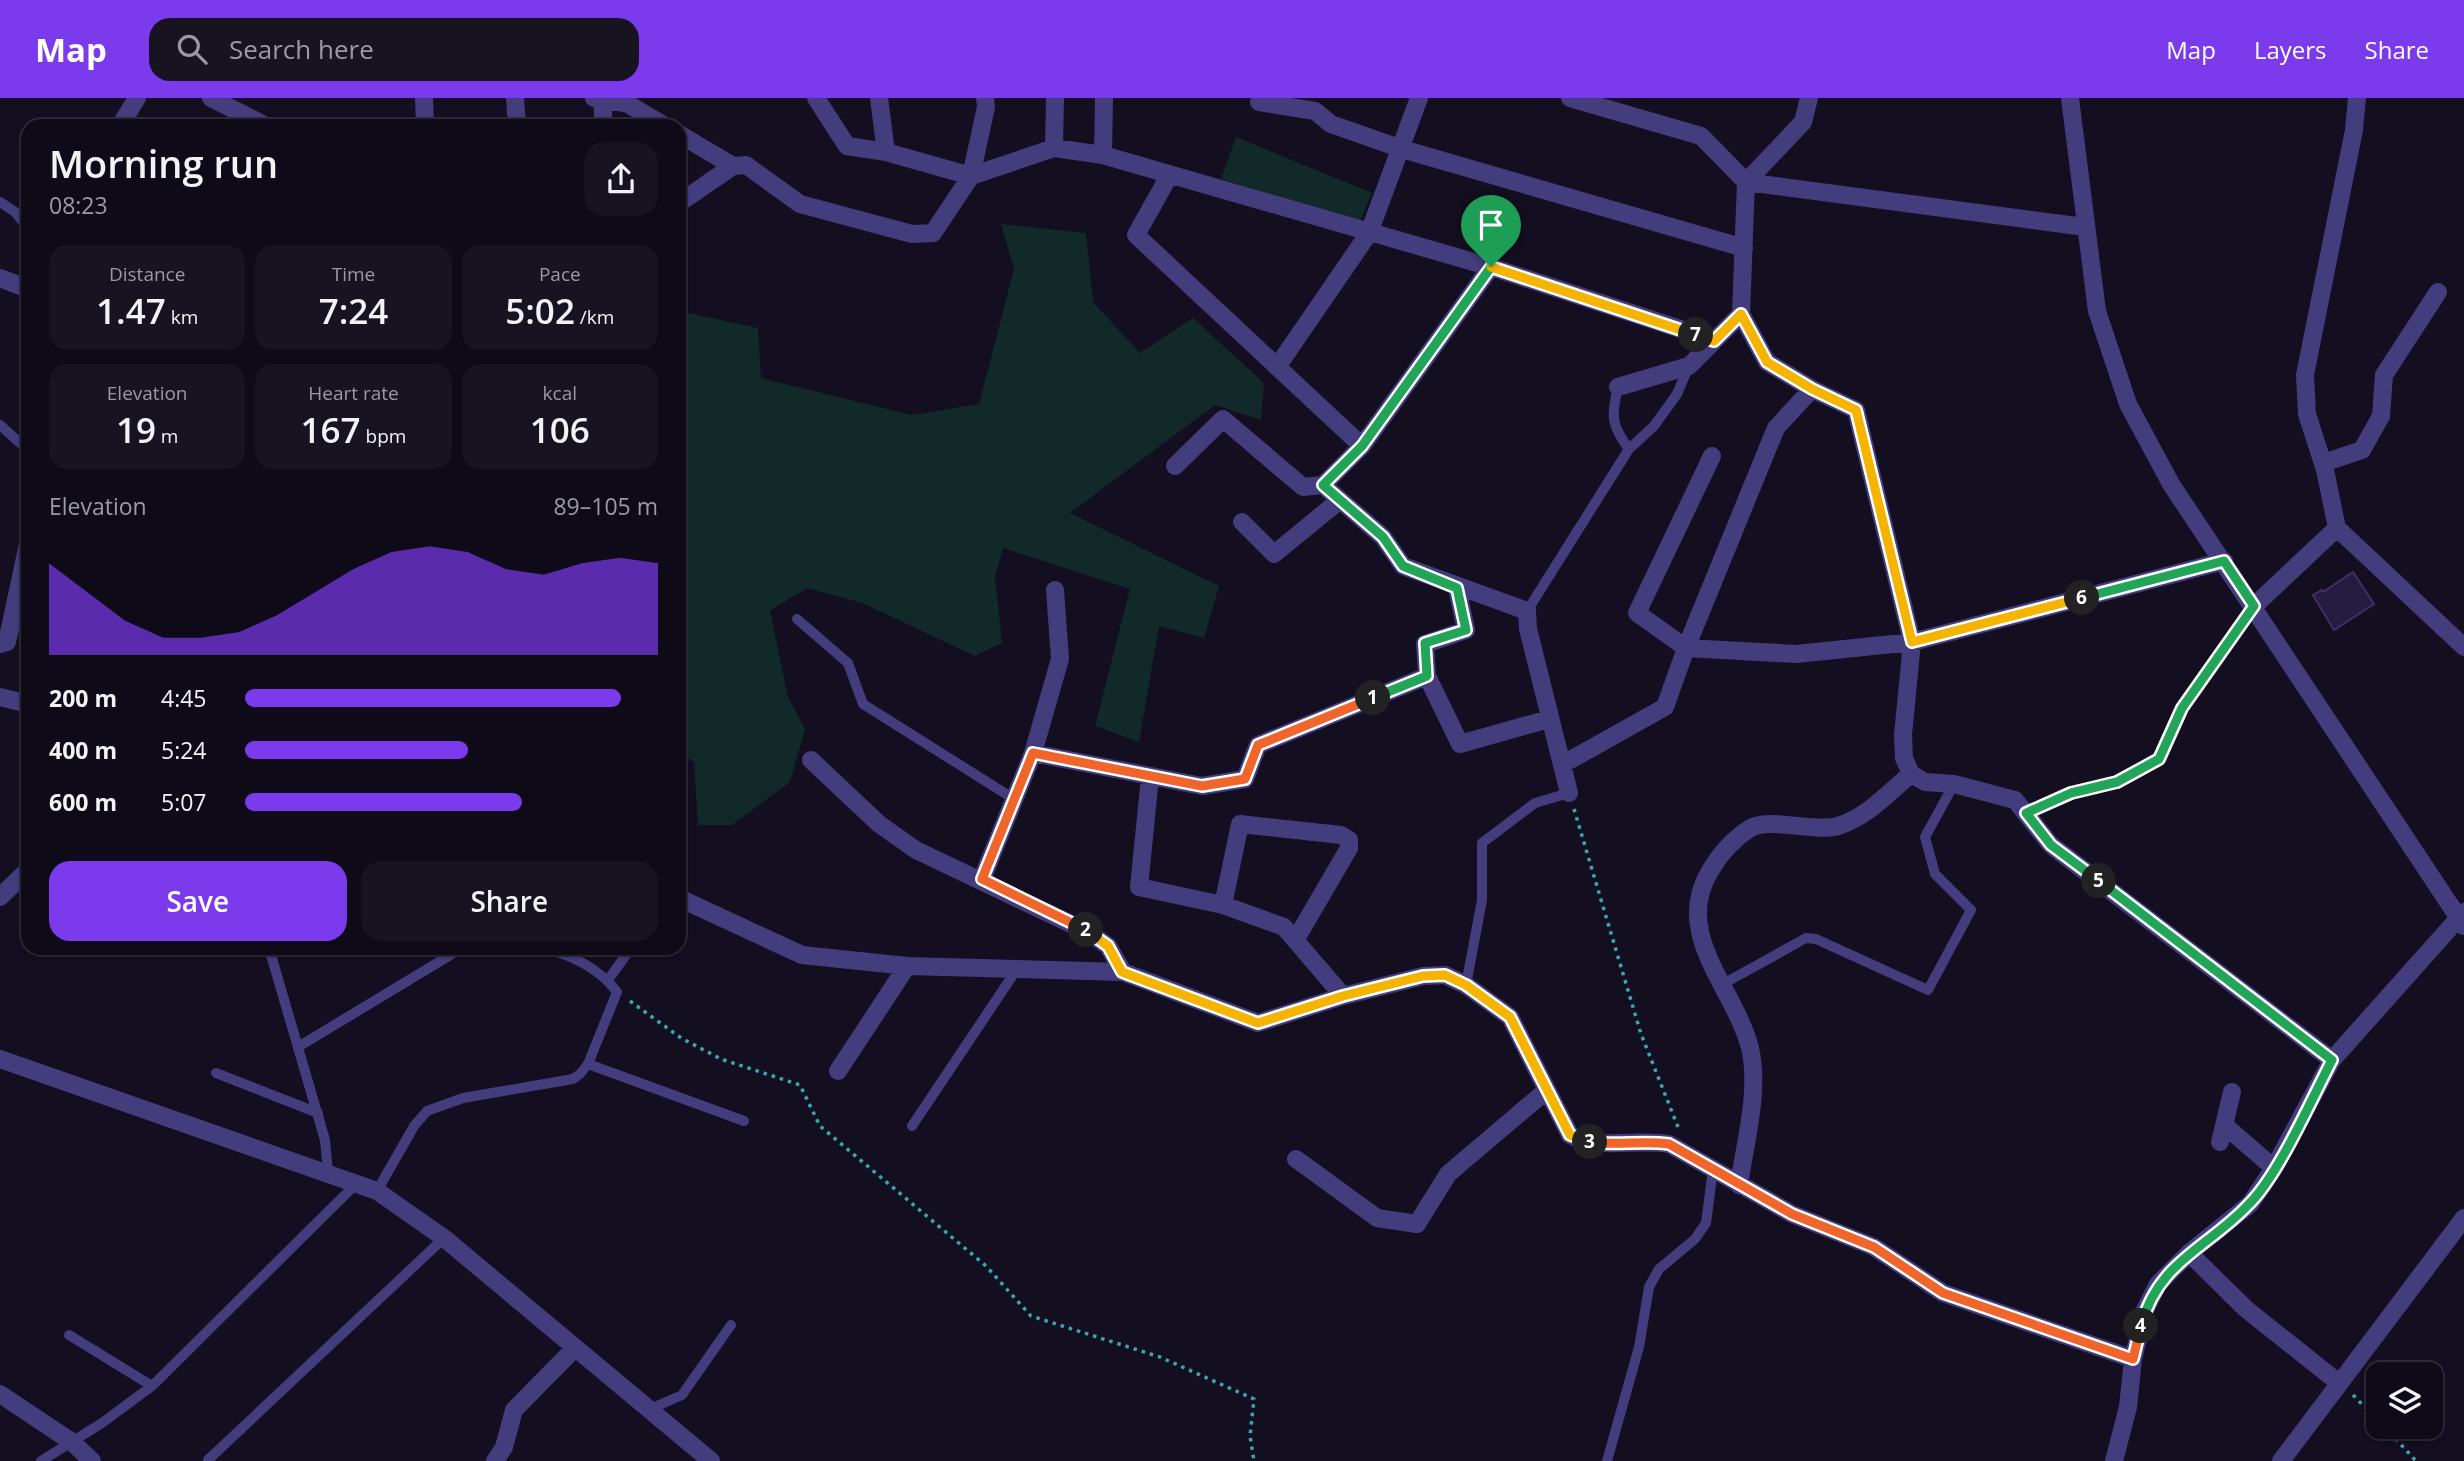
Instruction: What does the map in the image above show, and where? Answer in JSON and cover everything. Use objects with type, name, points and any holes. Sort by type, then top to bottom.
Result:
[{"type":"street","points":[[124,119],[137,98]]},
{"type":"street","points":[[211,98],[253,119]]},
{"type":"street","points":[[424,98],[425,119]]},
{"type":"street","points":[[515,98],[516,119]]},
{"type":"street","points":[[816,98],[847,146],[886,152],[971,176],[1054,148],[1103,155],[1491,267],[1714,341]]},
{"type":"street","points":[[879,98],[886,152]]},
{"type":"street","points":[[686,198],[733,166],[746,165],[800,204],[912,234],[933,233],[971,176],[986,107],[985,98]]},
{"type":"street","points":[[1054,148],[1055,98]]},
{"type":"street","points":[[1103,155],[1104,98]]},
{"type":"street","points":[[1277,367],[1369,233],[1419,98]]},
{"type":"street","points":[[1570,98],[1701,136],[1746,181],[2085,227]]},
{"type":"street","points":[[1809,98],[1803,122],[1746,181],[1741,314],[1767,362],[1812,389],[1856,410],[1912,642],[1903,735],[1904,758],[1911,774],[1925,782],[1954,784],[2015,800],[2051,845],[2332,1060]]},
{"type":"street","points":[[2070,98],[2097,311],[2128,404],[2171,484],[2462,919],[2332,1060],[2274,1168],[2250,1203],[2189,1252],[2158,1283],[2145,1310],[2133,1359],[2128,1407],[2114,1461]]},
{"type":"street","points":[[2357,98],[2354,130],[2305,375],[2307,414],[2323,463],[2337,528],[2464,647]]},
{"type":"street","points":[[602,119],[598,99],[628,104],[653,119]]},
{"type":"street","points":[[1259,102],[1315,111],[1331,124],[1402,149],[1744,248]]},
{"type":"street","points":[[686,138],[733,166]]},
{"type":"street","points":[[1169,176],[1136,235],[1362,446]]},
{"type":"street","points":[[1175,466],[1223,419],[1303,487],[1323,485],[1362,446],[1491,267]]},
{"type":"street","points":[[0,278],[21,286]]},
{"type":"street","points":[[2323,463],[2362,450],[2381,416],[2384,375],[2438,292]]},
{"type":"street","points":[[1618,387],[1689,366],[1741,314]]},
{"type":"street","points":[[1563,764],[1665,707],[1686,648],[1776,428],[1812,389]]},
{"type":"street","points":[[1712,456],[1637,613],[1686,648],[1796,653],[1912,642],[2224,561]]},
{"type":"street","points":[[1323,485],[1383,537],[1403,566],[1457,588],[1495,597],[1527,611],[1528,629],[1569,793]]},
{"type":"street","points":[[1242,522],[1274,554],[1340,500]]},
{"type":"street","points":[[2254,606],[2337,528]]},
{"type":"street","points":[[0,644],[7,642],[21,577]]},
{"type":"street","points":[[1457,588],[1466,630],[1425,643],[1427,676],[1460,744],[1549,719]]},
{"type":"street","points":[[982,879],[1033,753],[1060,659],[1055,590]]},
{"type":"street","points":[[1033,753],[1202,786],[1245,779],[1258,745],[1427,676]]},
{"type":"street","points":[[0,697],[21,702]]},
{"type":"street","points":[[811,760],[880,824],[916,850],[982,879],[1090,933],[1108,946],[1122,972]]},
{"type":"street","points":[[1739,1185],[1753,1088],[1750,1049],[1723,984],[1697,933],[1695,908],[1703,883],[1721,853],[1751,827],[1836,827],[1862,816],[1911,774]]},
{"type":"street","points":[[1150,777],[1139,887],[1223,905],[1284,927],[1343,996]]},
{"type":"street","points":[[1223,905],[1240,824],[1341,835],[1349,840],[1349,848],[1296,939]]},
{"type":"street","points":[[0,897],[21,877]]},
{"type":"street","points":[[686,901],[802,955],[907,966],[1122,972],[1258,1023],[1343,996],[1423,976],[1445,975],[1466,985],[1510,1017],[1570,1135],[1583,1141],[1608,1144],[1652,1141],[1669,1144],[1792,1214],[1874,1247],[1943,1293],[2133,1359]]},
{"type":"street","points":[[838,1071],[907,966]]},
{"type":"street","points":[[0,1060],[328,1171],[377,1191],[444,1238],[711,1461]]},
{"type":"street","points":[[1296,1158],[1377,1218],[1418,1224],[1448,1174],[1547,1090]]},
{"type":"street","points":[[2232,1092],[2222,1133],[2274,1168]]},
{"type":"street","points":[[2281,1461],[2464,1218]]},
{"type":"street","points":[[2189,1252],[2246,1309],[2339,1383]]},
{"type":"street","points":[[495,1461],[504,1447],[514,1410],[574,1349]]},
{"type":"street","points":[[0,1394],[72,1442],[92,1461]]},
{"type":"lane","points":[[0,202],[21,219]]},
{"type":"lane","points":[[1527,611],[1629,449],[1654,426],[1676,394],[1689,366]]},
{"type":"lane","points":[[1618,387],[1613,409],[1615,430],[1629,449]]},
{"type":"lane","points":[[0,425],[21,444]]},
{"type":"lane","points":[[797,619],[848,663],[863,704],[1014,799]]},
{"type":"lane","points":[[1723,984],[1806,938],[1816,939],[1928,990],[1971,910],[1935,874],[1925,837],[1954,784]]},
{"type":"lane","points":[[1466,985],[1482,900],[1482,843],[1535,803],[1569,793]]},
{"type":"lane","points":[[271,955],[318,1113],[325,1140],[328,1171]]},
{"type":"lane","points":[[298,1047],[450,955]]},
{"type":"lane","points":[[377,1191],[414,1126],[427,1111],[463,1098],[573,1079],[588,1064],[617,992],[608,980],[567,955]]},
{"type":"lane","points":[[608,980],[626,955]]},
{"type":"lane","points":[[912,1126],[1017,969]]},
{"type":"lane","points":[[588,1064],[744,1121]]},
{"type":"lane","points":[[216,1073],[318,1113]]},
{"type":"lane","points":[[1607,1461],[1639,1348],[1649,1287],[1658,1269],[1695,1239],[1706,1223],[1713,1169]]},
{"type":"lane","points":[[41,1461],[152,1386],[356,1184]]},
{"type":"lane","points":[[208,1460],[444,1238]]},
{"type":"lane","points":[[650,1409],[682,1395],[731,1325]]},
{"type":"lane","points":[[69,1335],[152,1386]]},
{"type":"path","points":[[2026,813],[2071,793],[2117,782],[2159,759],[2182,708],[2254,606]]},
{"type":"path","points":[[1569,793],[1641,1034],[1690,1155]]},
{"type":"path","points":[[617,992],[681,1038],[721,1059],[800,1085],[820,1126],[986,1266],[1031,1316],[1160,1357],[1254,1399],[1250,1436],[1254,1461]]},
{"type":"path","points":[[2339,1383],[2366,1409]]},
{"type":"path","points":[[2396,1439],[2416,1461]]},
{"type":"green space","points":[[1236,137],[1372,193],[1359,223],[1221,179]]},
{"type":"green space","points":[[1001,224],[1086,233],[1093,302],[1140,353],[1193,318],[1264,383],[1261,420],[1215,405],[1070,513],[1219,586],[1204,638],[1159,626],[1139,742],[1095,726],[1130,589],[1003,548],[995,577],[1002,643],[975,656],[862,603],[807,588],[770,611],[788,697],[805,729],[790,782],[732,825],[698,825],[694,762],[686,757],[686,313],[758,328],[761,378],[911,415],[979,404],[1014,269]]},
{"type":"building","points":[[2353,572],[2374,604],[2334,630],[2313,595],[2322,590],[2323,592]]},
{"type":"route","points":[[1491,267],[1714,341],[1741,314],[1767,362],[1812,389],[1856,410],[1912,642],[2224,561],[2254,606],[2182,708],[2159,759],[2117,782],[2071,793],[2026,813],[2051,845],[2332,1060],[2274,1168],[2250,1203],[2189,1252],[2158,1283],[2145,1310],[2133,1359],[1943,1293],[1874,1247],[1792,1214],[1669,1144],[1652,1141],[1608,1144],[1583,1141],[1570,1135],[1510,1017],[1466,985],[1445,975],[1423,976],[1343,996],[1258,1023],[1122,972],[1108,946],[1090,933],[982,879],[1033,753],[1202,786],[1245,779],[1258,745],[1427,676],[1425,643],[1466,630],[1457,588],[1403,566],[1383,537],[1323,485],[1362,446],[1491,267]]}]
